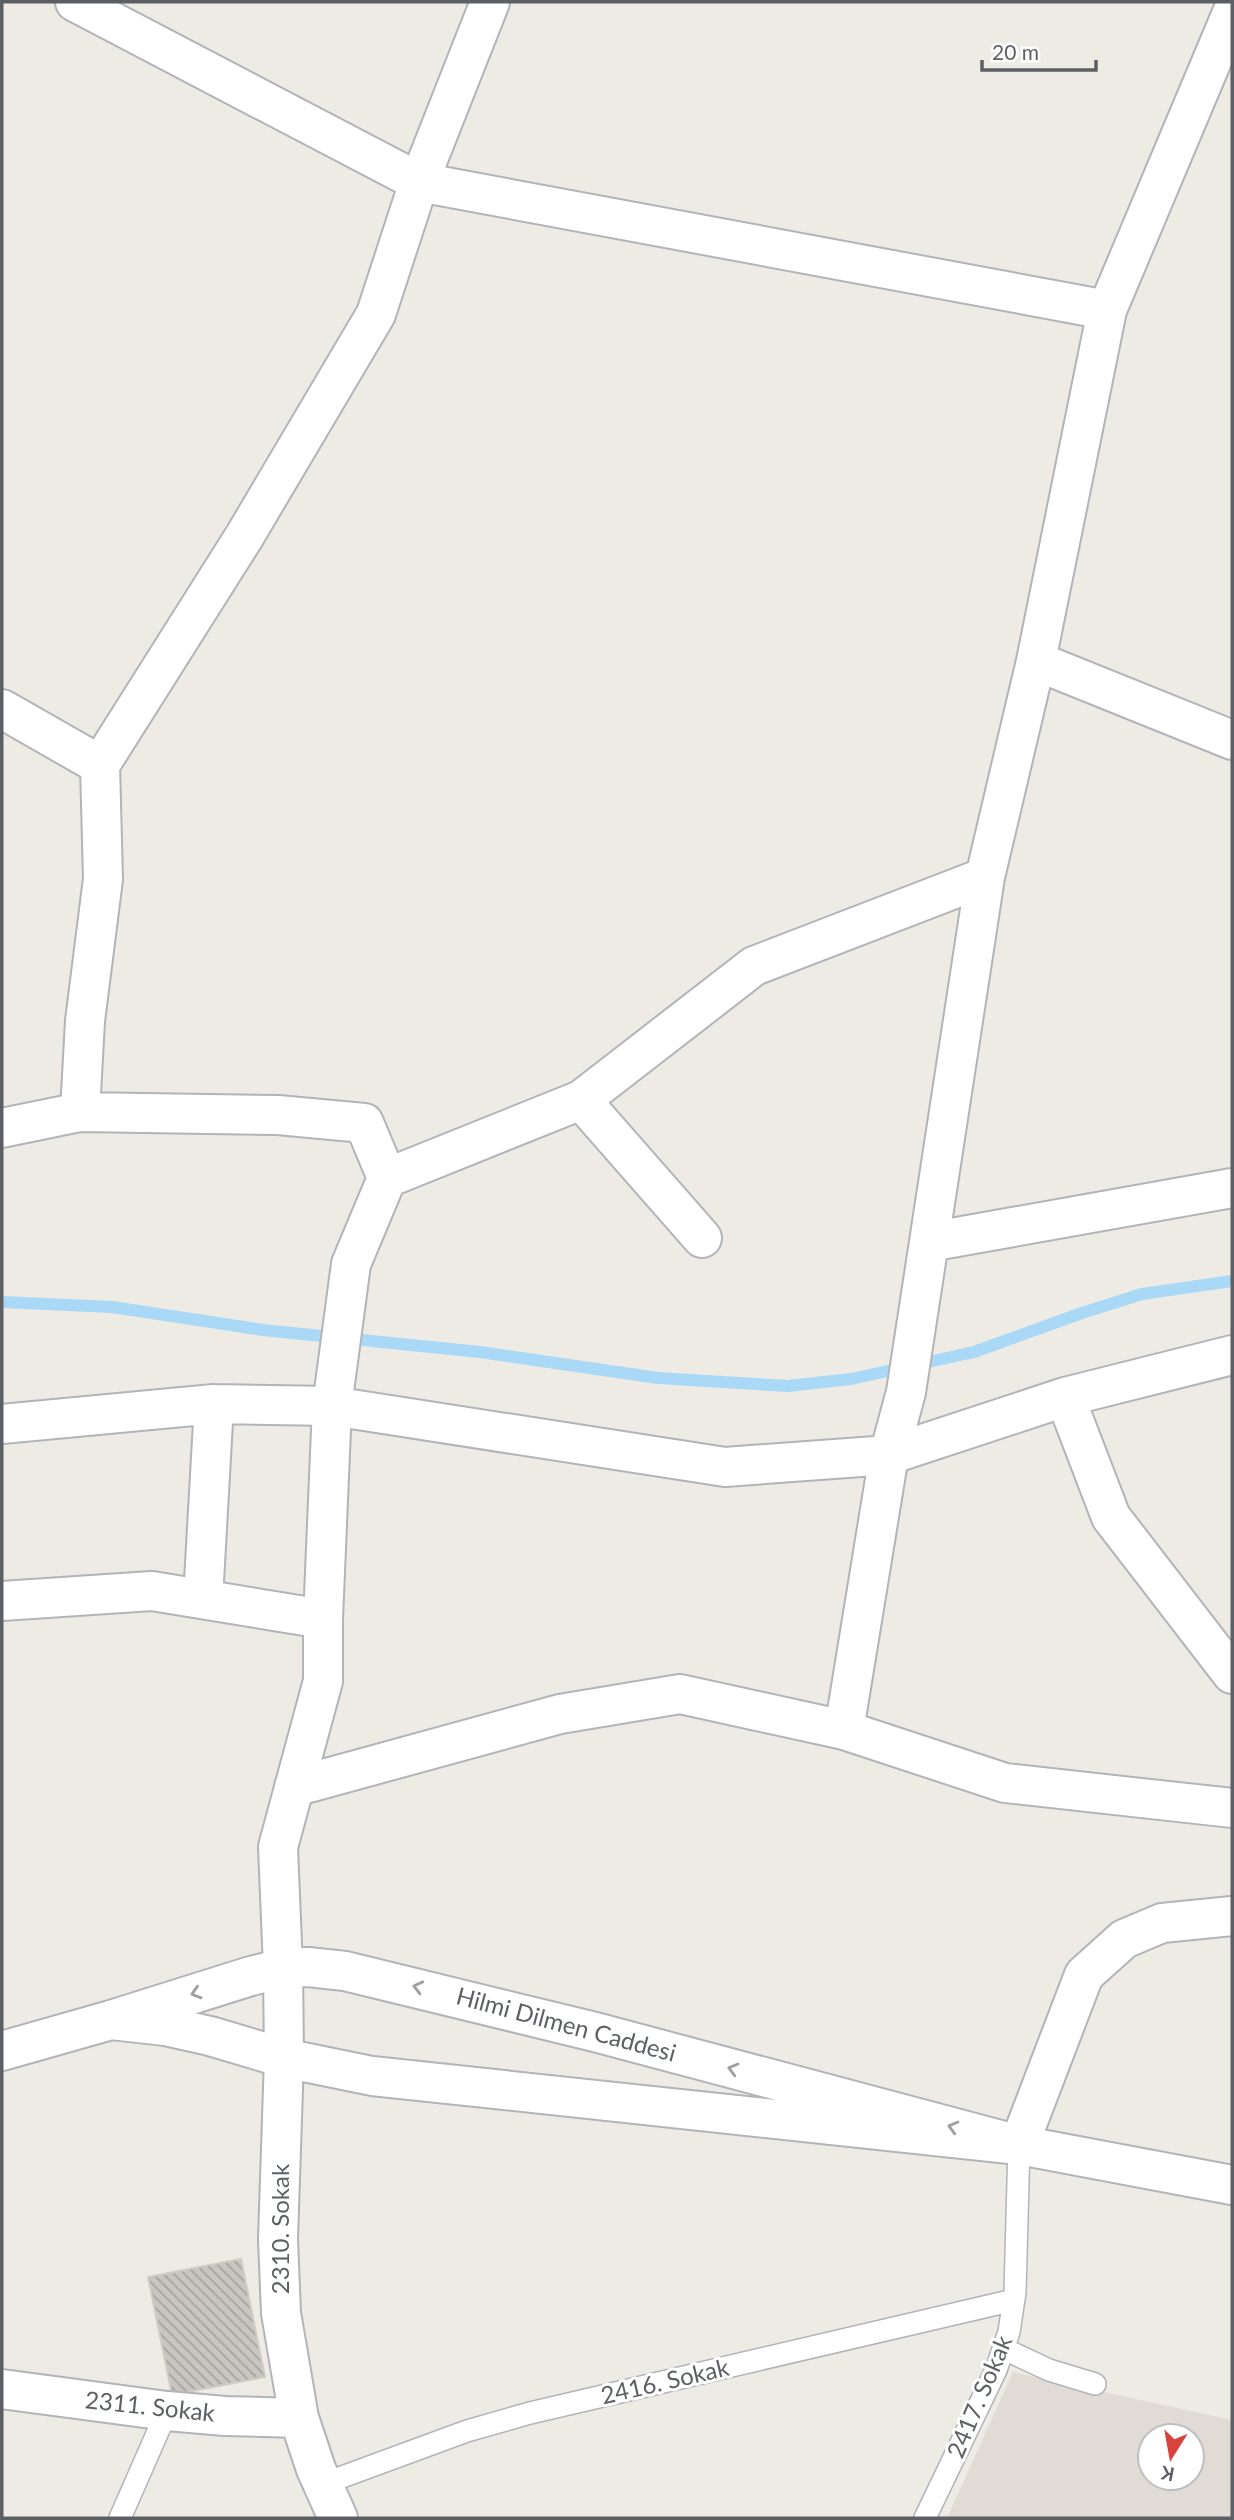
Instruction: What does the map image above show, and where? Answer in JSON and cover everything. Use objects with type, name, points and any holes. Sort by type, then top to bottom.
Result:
[{"type":"street","points":[[75,2],[419,182],[1107,310]]},
{"type":"street","points":[[80,1112],[85,1021],[103,878],[100,765],[244,537],[376,314],[419,182],[490,2]]},
{"type":"street","points":[[844,1730],[889,1455],[906,1392],[985,877],[1036,661],[1107,310],[1232,13]]},
{"type":"street","points":[[1036,661],[1232,740]]},
{"type":"street","points":[[2,709],[100,765]]},
{"type":"street","points":[[2,1128],[80,1112],[278,1115],[364,1123],[387,1178],[581,1100],[754,965],[985,877]]},
{"type":"street","points":[[581,1100],[702,1238]]},
{"type":"street","name":"2310. Sokak","points":[[338,2518],[299,2417],[281,2313],[279,2280],[284,2058],[278,1847],[323,1681],[332,1406],[351,1264],[387,1178]]},
{"type":"street","points":[[929,1242],[1232,1188]]},
{"type":"street","points":[[2,1424],[214,1404],[332,1406],[725,1467],[889,1455],[1065,1397],[1232,1355]]},
{"type":"street","points":[[1065,1397],[1111,1517],[1232,1674]]},
{"type":"street","points":[[203,1599],[214,1404]]},
{"type":"street","points":[[2,1601],[152,1591],[323,1619]]},
{"type":"street","points":[[294,1787],[560,1714],[680,1694],[844,1730],[1005,1783],[1232,1808]]},
{"type":"street","points":[[1019,2145],[1084,1975],[1124,1939],[1162,1923],[1232,1916]]},
{"type":"street","name":"Hilmi Dilmen Caddesi","points":[[2,2051],[283,1968],[345,1970],[1019,2145],[1232,2185]]},
{"type":"street","name":"Hilmi Dilmen Caddesi","points":[[111,2020],[176,2029],[284,2058],[372,2076],[1019,2145]]},
{"type":"street","name":"2311. Sokak","points":[[2,2389],[167,2411],[225,2416],[299,2417]]},
{"type":"lane","name":"2417. Sokak","points":[[925,2518],[996,2370],[1009,2332],[1014,2300],[1019,2145]]},
{"type":"lane","name":"2416. Sokak","points":[[323,2484],[467,2431],[530,2413],[1014,2300]]},
{"type":"lane","points":[[1004,2349],[1049,2370],[1094,2384]]},
{"type":"lane","points":[[120,2518],[167,2411]]},
{"type":"shaded area","points":[[1013,2372],[1232,2420],[1232,2518],[947,2518]]},
{"type":"building","points":[[241,2259],[265,2377],[172,2395],[148,2277]]},
{"type":"waterway","points":[[2,1302],[112,1307],[263,1330],[480,1352],[658,1378],[788,1386],[851,1379],[974,1352],[1142,1294],[1232,1281]]}]
